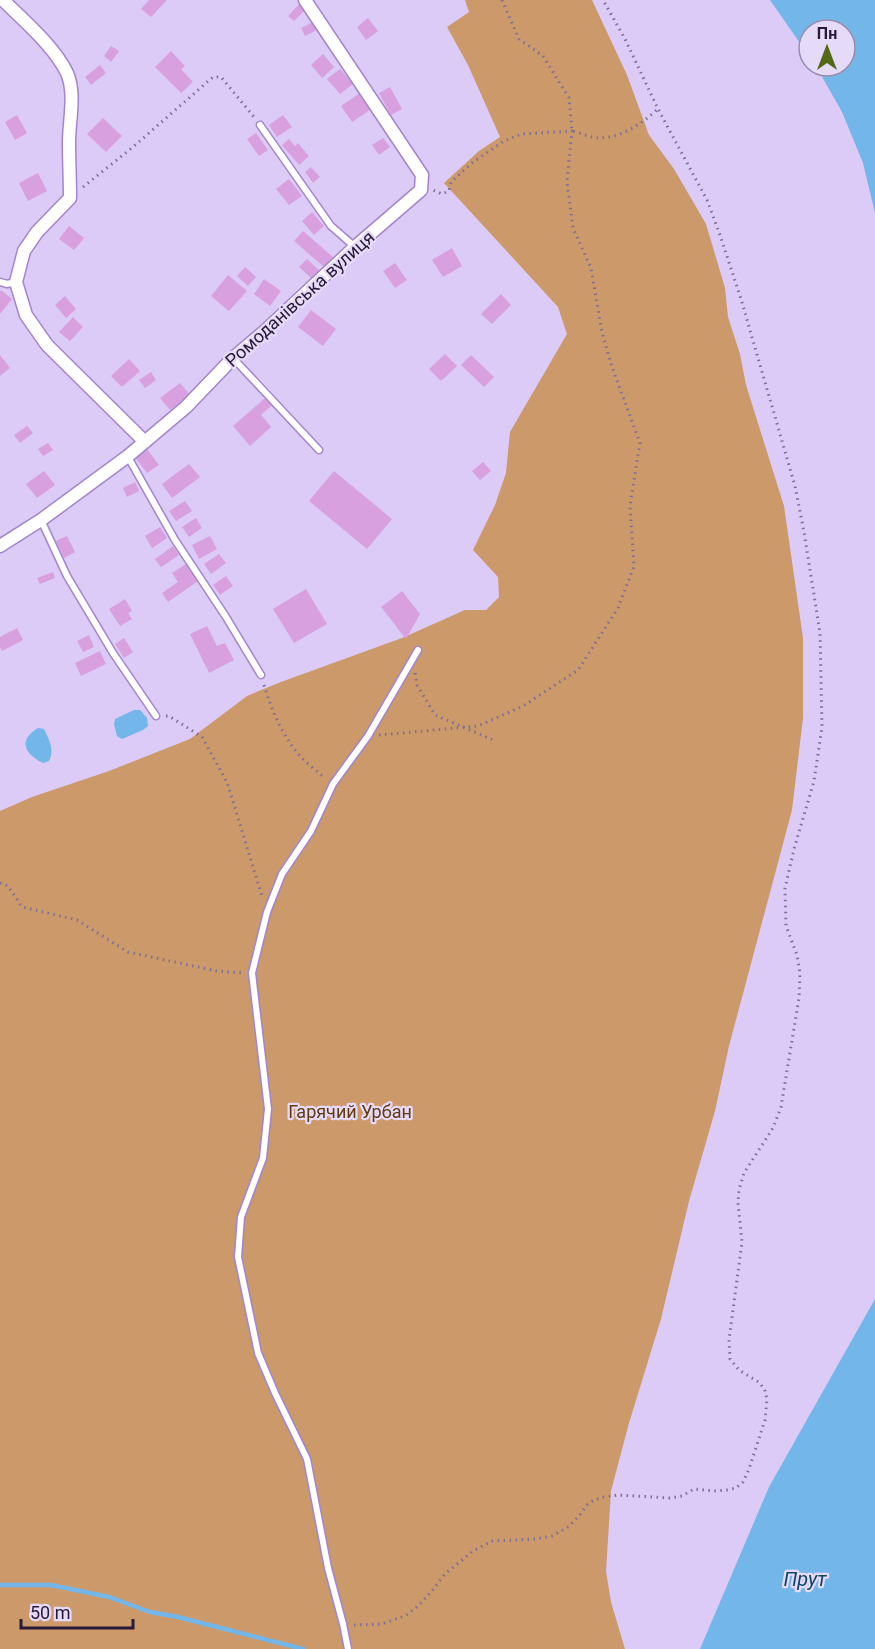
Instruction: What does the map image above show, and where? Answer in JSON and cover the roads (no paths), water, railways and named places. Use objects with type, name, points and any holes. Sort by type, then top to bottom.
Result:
[{"type":"street","points":[[3,0],[40,36],[56,56],[67,74],[71,95],[70,198],[37,232],[24,250],[16,282],[26,315],[47,345],[145,442]]},
{"type":"street","name":"Ромоданівська вулиця","points":[[0,546],[41,520],[145,442],[186,407],[233,358],[421,190],[422,175],[305,0]]},
{"type":"lane","points":[[260,125],[332,226],[355,247]]},
{"type":"lane","points":[[0,282],[6,284],[16,282]]},
{"type":"lane","points":[[233,358],[320,450]]},
{"type":"lane","points":[[128,456],[175,540],[261,675]]},
{"type":"lane","points":[[41,520],[68,576],[113,653],[156,716]]},
{"type":"lane","points":[[348,1649],[328,1568],[307,1459],[258,1353],[238,1257],[241,1217],[263,1158],[268,1109],[252,973],[267,912],[282,874],[311,831],[333,784],[369,736],[418,650]]},
{"type":"water","points":[[770,0],[875,0],[875,213],[863,163],[842,112],[823,78],[857,78],[857,18],[797,18],[797,39]]},
{"type":"water","points":[[134,710],[140,710],[147,718],[148,726],[122,739],[117,736],[115,719]]},
{"type":"water","points":[[38,728],[44,729],[51,749],[49,761],[43,763],[31,755],[26,747],[28,737]]},
{"type":"water","name":"Прут","points":[[875,1299],[875,1649],[700,1649],[769,1487]]},
{"type":"waterway","points":[[0,1585],[51,1585],[109,1597],[150,1612],[303,1649]]},
{"type":"park label","name":"Гарячий Урбан","points":[[350,1112]]}]
